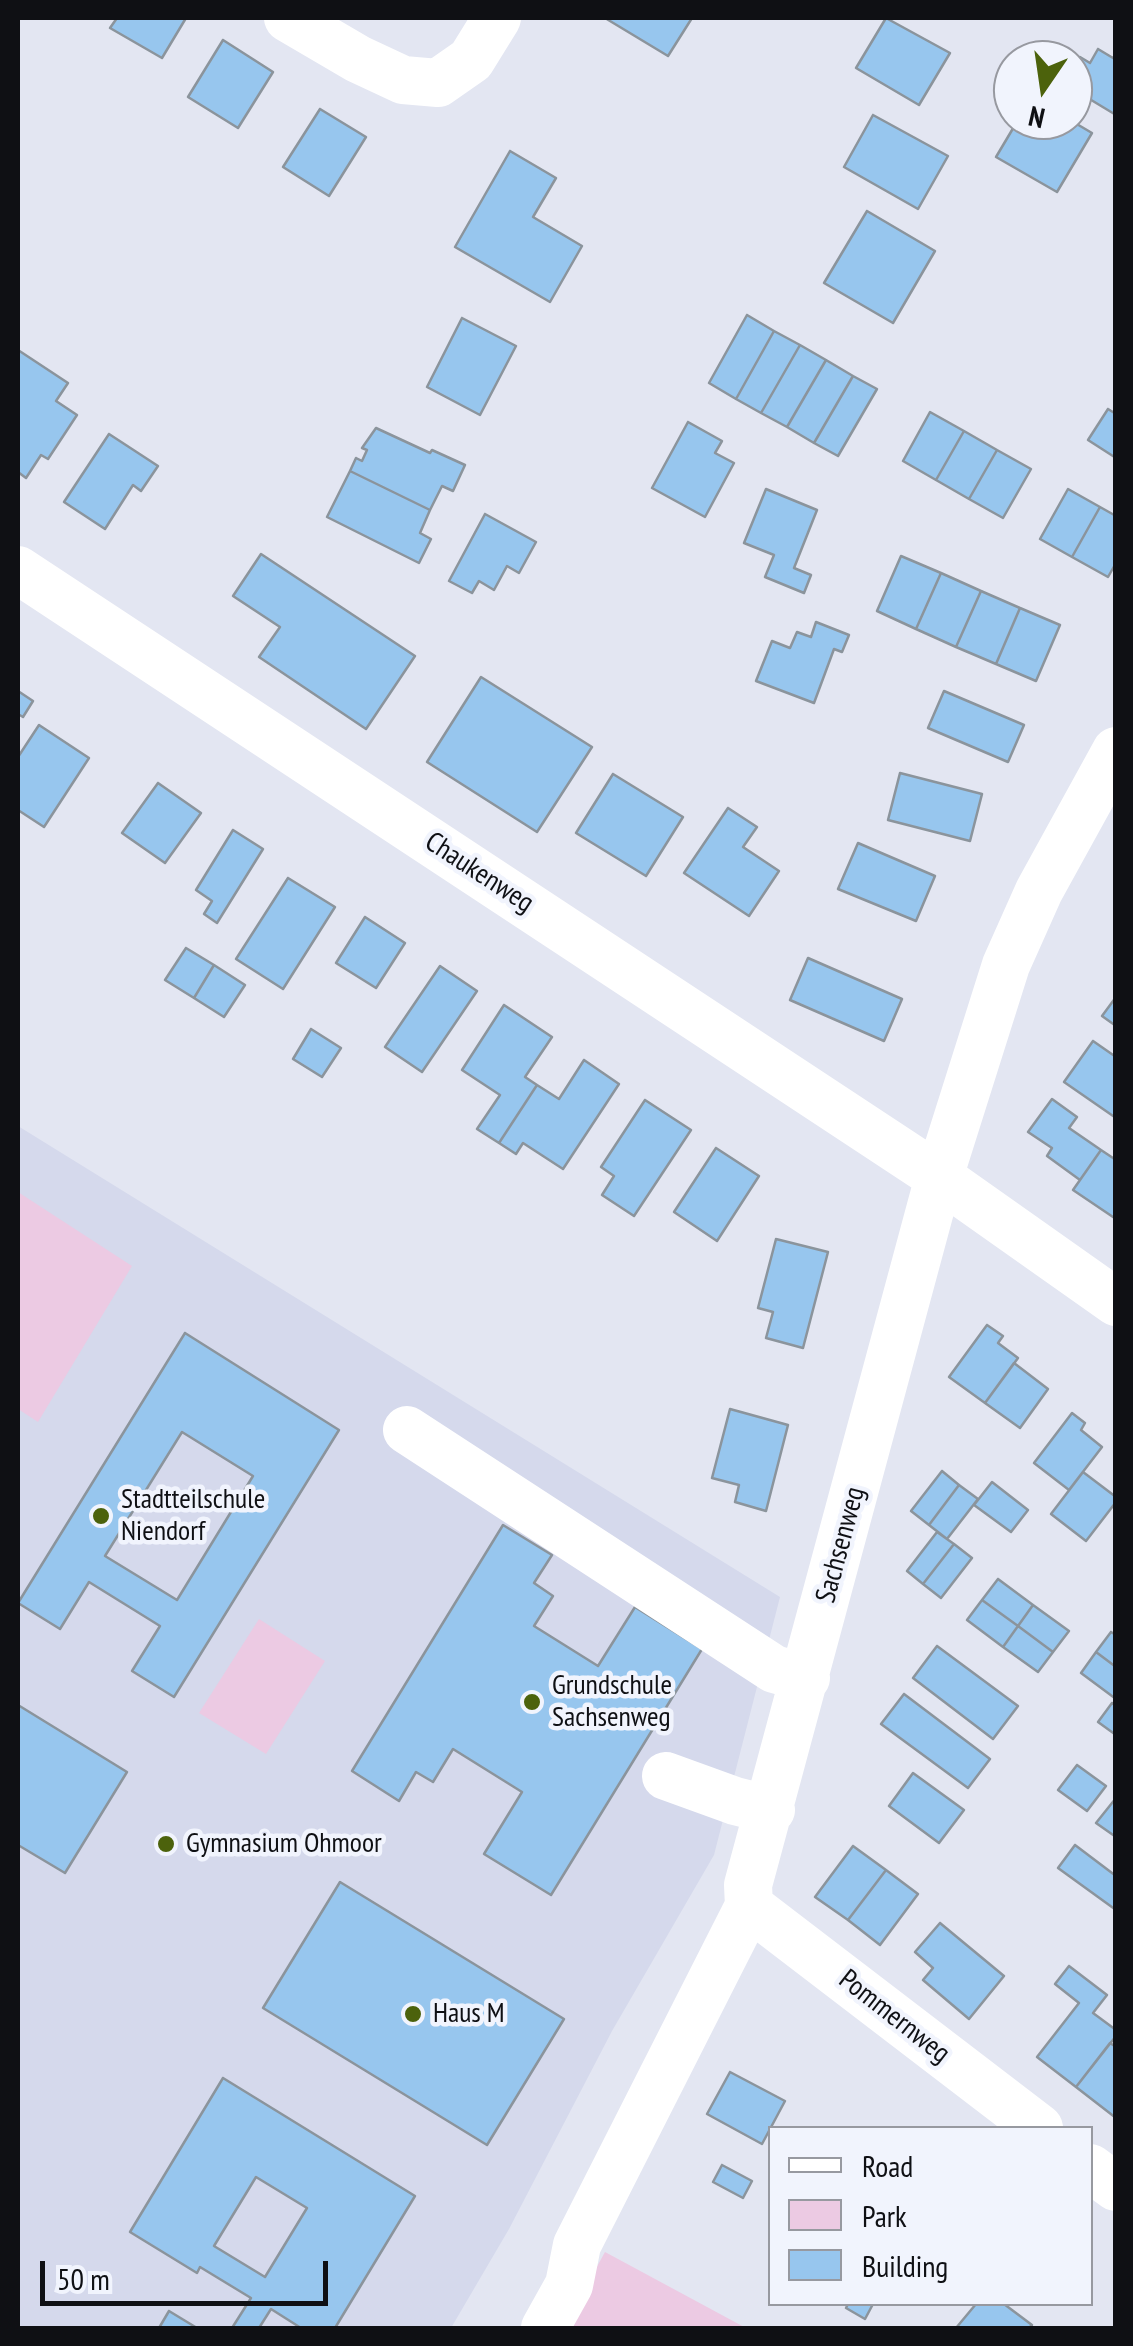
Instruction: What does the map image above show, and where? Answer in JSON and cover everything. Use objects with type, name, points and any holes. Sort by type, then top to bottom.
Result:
[{"type":"street","points":[[288,18],[403,80],[438,83],[471,60],[497,18]]},
{"type":"street","name":"Chaukenweg","points":[[18,570],[939,1176],[1116,1302]]},
{"type":"street","name":"Sachsenweg","points":[[546,2328],[569,2284],[577,2244],[749,1906],[748,1885],[939,1176],[1006,964],[1039,891],[1116,751]]},
{"type":"street","points":[[406,1430],[774,1669],[806,1678]]},
{"type":"street","points":[[666,1776],[735,1802],[771,1810]]},
{"type":"street","name":"Pommernweg","points":[[749,1906],[1036,2126]]},
{"type":"street","points":[[1093,2170],[1116,2188]]},
{"type":"shaded area","points":[[18,1126],[780,1597],[714,1855],[612,2031],[509,2229],[451,2328],[18,2328]]},
{"type":"green space","points":[[18,1192],[132,1266],[38,1422],[18,1409]]},
{"type":"green space","points":[[259,1619],[325,1661],[266,1754],[199,1713]]},
{"type":"green space","points":[[605,2252],[746,2328],[563,2328]]},
{"type":"building","points":[[117,18],[186,18],[162,58],[110,28]]},
{"type":"building","points":[[605,18],[692,18],[668,56]]},
{"type":"building","points":[[886,18],[950,53],[919,105],[856,68]]},
{"type":"building","points":[[223,40],[273,72],[238,128],[188,97]]},
{"type":"building","points":[[1098,49],[1113,58],[1116,54],[1116,115],[1093,101],[1093,58]]},
{"type":"building","points":[[320,109],[366,137],[329,196],[283,167]]},
{"type":"building","points":[[873,115],[948,156],[918,209],[844,167]]},
{"type":"building","points":[[1006,140],[1088,140],[1057,192],[996,157]]},
{"type":"building","points":[[510,151],[556,178],[533,217],[582,246],[550,302],[455,247]]},
{"type":"building","points":[[867,211],[935,251],[893,323],[824,283]]},
{"type":"building","points":[[747,315],[774,331],[736,399],[709,383]]},
{"type":"building","points":[[462,318],[516,346],[480,415],[427,387]]},
{"type":"building","points":[[774,331],[800,345],[761,413],[736,399]]},
{"type":"building","points":[[800,345],[826,360],[787,427],[761,413]]},
{"type":"building","points":[[18,350],[68,383],[56,401],[77,415],[48,459],[41,455],[26,478],[18,472]]},
{"type":"building","points":[[826,360],[853,376],[814,443],[787,427]]},
{"type":"building","points":[[853,376],[877,389],[838,456],[814,443]]},
{"type":"building","points":[[1108,409],[1116,414],[1116,458],[1088,440]]},
{"type":"building","points":[[930,412],[964,431],[936,480],[903,461]]},
{"type":"building","points":[[688,422],[722,441],[715,453],[734,463],[705,517],[652,488]]},
{"type":"building","points":[[376,428],[465,465],[453,491],[442,486],[430,510],[350,471],[356,458],[362,461],[367,450],[362,448]]},
{"type":"building","points":[[964,431],[997,450],[969,499],[936,480]]},
{"type":"building","points":[[109,434],[158,466],[141,491],[133,485],[105,529],[64,502]]},
{"type":"building","points":[[997,450],[1031,469],[1003,518],[969,499]]},
{"type":"building","points":[[350,471],[430,510],[420,533],[431,539],[419,563],[327,517]]},
{"type":"building","points":[[766,489],[817,510],[794,568],[811,575],[804,593],[765,577],[774,555],[744,543]]},
{"type":"building","points":[[1068,489],[1100,507],[1072,557],[1040,539]]},
{"type":"building","points":[[1100,507],[1116,516],[1116,563],[1108,577],[1072,557]]},
{"type":"building","points":[[485,514],[536,542],[519,573],[507,566],[494,590],[479,581],[472,593],[449,581]]},
{"type":"building","points":[[261,554],[415,656],[366,729],[259,657],[280,627],[233,596]]},
{"type":"building","points":[[901,556],[941,573],[916,629],[877,611]]},
{"type":"building","points":[[941,573],[981,591],[956,647],[916,629]]},
{"type":"building","points":[[981,591],[1020,608],[996,664],[956,647]]},
{"type":"building","points":[[1020,608],[1060,625],[1036,681],[996,664]]},
{"type":"building","points":[[816,622],[849,635],[842,652],[834,649],[814,703],[756,681],[772,641],[790,648],[797,632],[811,637]]},
{"type":"building","points":[[481,677],[592,747],[537,832],[427,762]]},
{"type":"building","points":[[18,691],[33,701],[23,717],[18,714]]},
{"type":"building","points":[[944,691],[1024,725],[1008,762],[928,728]]},
{"type":"building","points":[[39,725],[89,758],[44,827],[18,810],[18,757]]},
{"type":"building","points":[[900,773],[982,794],[970,841],[888,820]]},
{"type":"building","points":[[613,774],[683,817],[646,876],[576,833]]},
{"type":"building","points":[[158,783],[201,813],[165,863],[122,833]]},
{"type":"building","points":[[728,808],[757,827],[743,847],[779,871],[749,916],[684,873]]},
{"type":"building","points":[[233,830],[263,849],[217,923],[204,914],[212,901],[196,890]]},
{"type":"building","points":[[858,843],[935,876],[916,921],[838,889]]},
{"type":"building","points":[[288,878],[335,907],[283,989],[236,959]]},
{"type":"building","points":[[365,917],[405,943],[376,988],[336,963]]},
{"type":"building","points":[[186,948],[214,965],[194,998],[165,980]]},
{"type":"building","points":[[808,958],[902,999],[884,1041],[790,1000]]},
{"type":"building","points":[[214,965],[245,985],[224,1017],[194,998]]},
{"type":"building","points":[[440,966],[477,991],[422,1072],[385,1047]]},
{"type":"building","points":[[1116,997],[1116,1026],[1102,1016]]},
{"type":"building","points":[[504,1005],[552,1037],[525,1077],[537,1085],[499,1143],[477,1129],[500,1095],[462,1070]]},
{"type":"building","points":[[311,1029],[341,1048],[322,1077],[293,1059]]},
{"type":"building","points":[[1093,1041],[1116,1057],[1116,1118],[1064,1082]]},
{"type":"building","points":[[584,1060],[619,1084],[563,1169],[523,1143],[516,1154],[499,1143],[537,1085],[559,1099]]},
{"type":"building","points":[[1052,1099],[1077,1117],[1069,1128],[1101,1150],[1080,1180],[1047,1156],[1052,1148],[1028,1132]]},
{"type":"building","points":[[645,1100],[691,1130],[634,1216],[602,1195],[614,1176],[601,1167]]},
{"type":"building","points":[[716,1148],[759,1176],[717,1241],[674,1212]]},
{"type":"building","points":[[1101,1150],[1116,1160],[1116,1219],[1073,1190]]},
{"type":"building","points":[[776,1239],[828,1252],[803,1348],[766,1338],[773,1312],[758,1308]]},
{"type":"building","points":[[987,1325],[1003,1336],[998,1343],[1018,1358],[985,1403],[949,1377]]},
{"type":"building","name":"Stadtteilschule Niendorf","points":[[185,1333],[339,1430],[174,1697],[132,1671],[160,1626],[89,1582],[60,1629],[18,1603]],"holes":[[[182,1432],[253,1476],[177,1600],[105,1556]]]},
{"type":"building","points":[[1014,1363],[1048,1389],[1020,1428],[985,1403]]},
{"type":"building","points":[[730,1409],[788,1425],[766,1511],[735,1502],[739,1485],[712,1478]]},
{"type":"building","points":[[1072,1413],[1085,1423],[1081,1430],[1102,1447],[1069,1490],[1034,1463]]},
{"type":"building","points":[[942,1471],[959,1485],[929,1525],[911,1511]]},
{"type":"building","points":[[1083,1472],[1116,1497],[1086,1541],[1051,1514]]},
{"type":"building","points":[[992,1482],[1028,1510],[1011,1532],[974,1505]]},
{"type":"building","points":[[959,1485],[978,1499],[947,1539],[929,1525]]},
{"type":"building","name":"Grundschule Sachsenweg","points":[[503,1525],[552,1555],[534,1583],[553,1596],[534,1626],[598,1666],[635,1607],[702,1649],[551,1895],[484,1854],[522,1792],[453,1749],[433,1782],[416,1772],[399,1801],[352,1771]]},
{"type":"building","points":[[937,1532],[954,1544],[923,1584],[907,1571]]},
{"type":"building","points":[[954,1544],[972,1558],[941,1598],[923,1584]]},
{"type":"building","points":[[998,1579],[1033,1605],[1018,1626],[982,1600]]},
{"type":"building","points":[[982,1600],[1018,1626],[1003,1647],[967,1620]]},
{"type":"building","points":[[1033,1605],[1069,1631],[1053,1652],[1018,1626]]},
{"type":"building","points":[[1018,1626],[1053,1652],[1038,1672],[1003,1647]]},
{"type":"building","points":[[1111,1632],[1116,1635],[1116,1667],[1096,1652]]},
{"type":"building","points":[[937,1646],[1018,1706],[993,1739],[913,1678]]},
{"type":"building","points":[[1096,1652],[1116,1667],[1116,1699],[1081,1673]]},
{"type":"building","points":[[904,1694],[990,1759],[968,1788],[881,1724]]},
{"type":"building","points":[[1112,1703],[1116,1706],[1116,1735],[1098,1722]]},
{"type":"building","points":[[18,1705],[127,1772],[65,1873],[18,1845]]},
{"type":"building","points":[[1077,1765],[1106,1786],[1087,1811],[1058,1790]]},
{"type":"building","points":[[913,1773],[964,1810],[939,1843],[889,1806]]},
{"type":"building","points":[[1116,1798],[1116,1837],[1096,1823]]},
{"type":"building","points":[[1075,1845],[1116,1876],[1116,1910],[1058,1868]]},
{"type":"building","points":[[853,1846],[886,1870],[848,1920],[815,1897]]},
{"type":"building","points":[[886,1870],[918,1894],[880,1945],[848,1920]]},
{"type":"building","name":"Haus M","points":[[340,1882],[564,2019],[487,2145],[263,2008]]},
{"type":"building","points":[[940,1923],[1004,1976],[969,2019],[923,1980],[933,1968],[915,1952]]},
{"type":"building","points":[[1069,1966],[1107,1995],[1093,2013],[1116,2030],[1116,2036],[1076,2087],[1037,2057],[1079,2003],[1055,1984]]},
{"type":"building","points":[[1110,2043],[1116,2047],[1116,2118],[1076,2087]]},
{"type":"building","points":[[730,2072],[785,2101],[772,2126],[768,2126],[762,2144],[707,2114]]},
{"type":"building","points":[[223,2078],[415,2196],[335,2328],[301,2328],[271,2309],[259,2328],[232,2328],[251,2298],[200,2267],[197,2273],[130,2232]],"holes":[[[256,2177],[307,2208],[265,2277],[214,2246]]]},
{"type":"building","points":[[722,2165],[752,2181],[743,2198],[713,2182]]},
{"type":"building","points":[[847,2306],[872,2306],[865,2319]]},
{"type":"building","points":[[974,2306],[1007,2306],[1032,2325],[1029,2328],[956,2328]]},
{"type":"building","points":[[169,2311],[197,2328],[159,2328]]},
{"type":"place","name":"Stadtteilschule Niendorf","points":[[101,1516]]},
{"type":"place","name":"Grundschule Sachsenweg","points":[[532,1702]]},
{"type":"place","name":"Gymnasium Ohmoor","points":[[166,1844]]},
{"type":"place","name":"Haus M","points":[[413,2014]]}]
